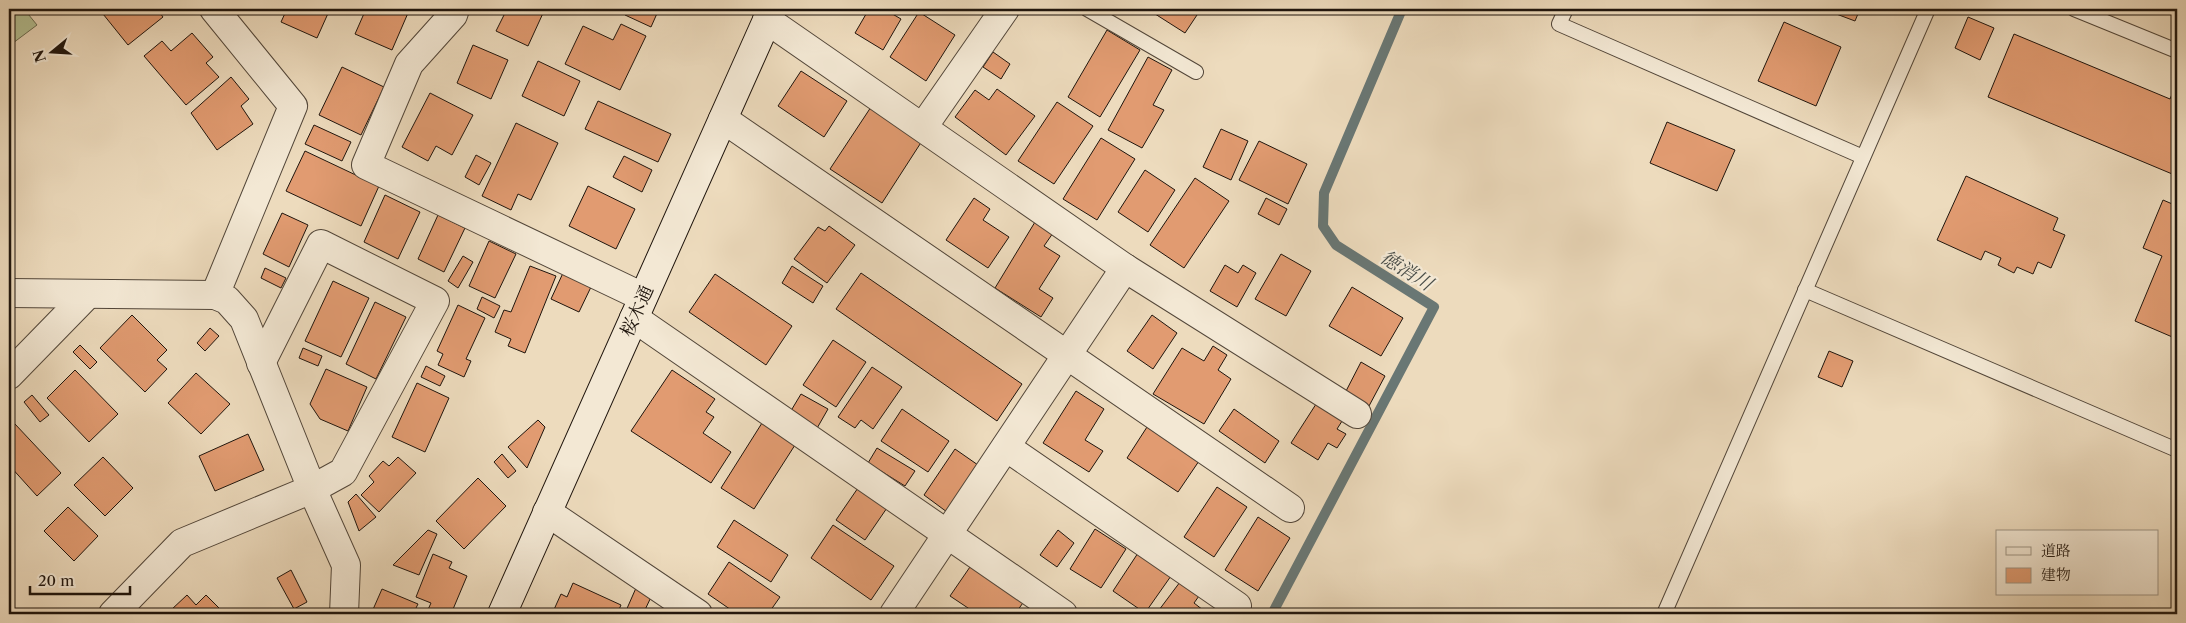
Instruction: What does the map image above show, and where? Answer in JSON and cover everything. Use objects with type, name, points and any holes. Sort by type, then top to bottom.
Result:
[{"type":"street","points":[[214,9],[293,106],[215,295]]},
{"type":"street","points":[[455,9],[453,15],[409,64],[366,165],[638,307],[947,534],[1063,614]]},
{"type":"street","points":[[923,127],[1005,9]]},
{"type":"street","points":[[769,14],[923,127],[1126,268],[1357,414]]},
{"type":"street","name":"桜木通","points":[[502,614],[769,14]]},
{"type":"street","points":[[723,119],[1290,508]]},
{"type":"street","points":[[113,614],[182,543],[312,489],[343,472],[435,301],[321,244],[261,363]]},
{"type":"street","points":[[894,614],[1126,268]]},
{"type":"street","points":[[9,292],[215,295],[227,300],[244,319],[312,489],[346,564],[344,614]]},
{"type":"street","points":[[9,375],[88,294]]},
{"type":"street","points":[[1006,447],[1238,606]]},
{"type":"street","points":[[546,512],[698,614]]},
{"type":"lane","points":[[1087,9],[1196,72]]},
{"type":"lane","points":[[1566,9],[1559,24],[1863,156]]},
{"type":"lane","points":[[1664,614],[1928,9]]},
{"type":"lane","points":[[2074,9],[2177,51]]},
{"type":"lane","points":[[1805,290],[2177,450]]},
{"type":"green space","points":[[9,9],[24,9],[37,25],[9,46]]},
{"type":"building","points":[[99,9],[157,9],[163,17],[128,45]]},
{"type":"building","points":[[287,9],[330,9],[317,38],[281,22]]},
{"type":"building","points":[[366,9],[398,9],[408,13],[392,50],[355,34]]},
{"type":"building","points":[[507,9],[539,9],[544,11],[528,46],[496,31]]},
{"type":"building","points":[[628,9],[659,9],[651,27],[625,15]]},
{"type":"building","points":[[869,9],[884,9],[901,19],[883,50],[855,33]]},
{"type":"building","points":[[1154,9],[1201,9],[1185,33],[1152,12]]},
{"type":"building","points":[[1823,9],[1860,9],[1855,21]]},
{"type":"building","points":[[919,12],[955,35],[926,81],[890,57]]},
{"type":"building","points":[[1968,17],[1994,28],[1980,60],[1955,48]]},
{"type":"building","points":[[1784,22],[1841,47],[1816,106],[1758,81]]},
{"type":"building","points":[[621,24],[646,36],[620,90],[565,64],[583,26],[613,40]]},
{"type":"building","points":[[1107,30],[1140,50],[1100,117],[1068,97]]},
{"type":"building","points":[[192,33],[213,57],[206,63],[219,77],[186,105],[144,56],[162,41],[171,51]]},
{"type":"building","points":[[2014,34],[2170,99],[2177,82],[2177,176],[1988,97]]},
{"type":"building","points":[[473,45],[508,60],[491,99],[457,83]]},
{"type":"building","points":[[993,52],[1010,64],[1001,79],[983,67]]},
{"type":"building","points":[[1148,57],[1172,70],[1153,105],[1164,110],[1142,148],[1108,130]]},
{"type":"building","points":[[538,61],[580,81],[564,116],[522,96]]},
{"type":"building","points":[[342,67],[384,87],[361,135],[319,115]]},
{"type":"building","points":[[801,71],[847,101],[824,137],[778,106]]},
{"type":"building","points":[[231,77],[249,99],[241,106],[253,124],[217,150],[191,113]]},
{"type":"building","points":[[997,89],[1035,116],[1006,155],[955,117],[975,90],[989,100]]},
{"type":"building","points":[[430,93],[473,115],[452,155],[436,146],[428,161],[402,147]]},
{"type":"building","points":[[598,101],[671,134],[658,162],[585,129]]},
{"type":"building","points":[[1057,102],[1093,126],[1054,184],[1018,161]]},
{"type":"building","points":[[871,107],[922,141],[882,203],[830,169]]},
{"type":"building","points":[[1667,122],[1735,150],[1717,191],[1650,163]]},
{"type":"building","points":[[516,123],[558,143],[531,200],[518,194],[511,210],[482,196]]},
{"type":"building","points":[[314,125],[351,142],[342,161],[305,144]]},
{"type":"building","points":[[1221,129],[1248,141],[1231,180],[1203,167]]},
{"type":"building","points":[[1101,138],[1135,159],[1097,220],[1063,199]]},
{"type":"building","points":[[1259,141],[1307,164],[1288,204],[1239,180]]},
{"type":"building","points":[[305,151],[379,186],[361,226],[286,191]]},
{"type":"building","points":[[476,155],[491,163],[479,185],[465,177]]},
{"type":"building","points":[[624,156],[652,170],[642,192],[613,177]]},
{"type":"building","points":[[1145,170],[1175,190],[1148,232],[1118,212]]},
{"type":"building","points":[[1966,176],[2058,218],[2053,230],[2065,235],[2051,268],[2038,262],[2033,274],[2017,267],[2014,273],[1998,265],[2001,258],[1985,251],[1981,260],[1937,240]]},
{"type":"building","points":[[1195,178],[1229,201],[1184,268],[1150,245]]},
{"type":"building","points":[[588,186],[635,209],[616,249],[569,226]]},
{"type":"building","points":[[385,195],[420,212],[398,259],[364,242]]},
{"type":"building","points":[[974,198],[990,209],[983,220],[1009,237],[988,268],[946,240]]},
{"type":"building","points":[[1266,198],[1287,209],[1279,225],[1258,214]]},
{"type":"building","points":[[2163,200],[2177,206],[2177,339],[2135,321],[2162,256],[2143,248]]},
{"type":"building","points":[[282,213],[308,225],[289,267],[263,254]]},
{"type":"building","points":[[438,215],[465,228],[444,272],[418,259]]},
{"type":"building","points":[[1035,222],[1053,233],[1044,246],[1060,256],[1039,289],[1053,298],[1041,317],[995,288]]},
{"type":"building","points":[[829,226],[855,245],[827,283],[794,259],[818,227],[825,231]]},
{"type":"building","points":[[489,241],[516,254],[495,298],[469,286]]},
{"type":"building","points":[[1281,254],[1311,271],[1286,316],[1255,299]]},
{"type":"building","points":[[463,256],[473,262],[458,288],[448,281]]},
{"type":"building","points":[[1225,265],[1238,273],[1243,265],[1256,273],[1237,307],[1210,291]]},
{"type":"building","points":[[530,266],[556,276],[525,353],[508,346],[511,339],[495,332],[504,310],[511,312]]},
{"type":"building","points":[[792,266],[823,286],[813,303],[782,283]]},
{"type":"building","points":[[265,268],[286,278],[281,288],[261,278]]},
{"type":"building","points":[[563,273],[591,287],[579,312],[551,299]]},
{"type":"building","points":[[861,273],[1022,384],[997,421],[836,309]]},
{"type":"building","points":[[715,274],[792,326],[766,365],[689,312]]},
{"type":"building","points":[[333,281],[369,298],[341,357],[305,341]]},
{"type":"building","points":[[1352,287],[1403,318],[1381,356],[1329,326]]},
{"type":"building","points":[[482,297],[500,306],[494,318],[477,309]]},
{"type":"building","points":[[375,302],[406,317],[376,379],[346,364]]},
{"type":"building","points":[[458,305],[485,318],[466,359],[471,361],[464,377],[438,365],[443,354],[437,351]]},
{"type":"building","points":[[132,315],[167,350],[157,360],[167,369],[145,392],[100,348]]},
{"type":"building","points":[[1152,315],[1177,333],[1153,369],[1127,351]]},
{"type":"building","points":[[210,328],[219,336],[205,351],[197,343]]},
{"type":"building","points":[[833,340],[866,362],[836,407],[803,385]]},
{"type":"building","points":[[80,345],[97,362],[90,369],[73,352]]},
{"type":"building","points":[[1213,346],[1227,355],[1218,370],[1231,379],[1204,424],[1153,394],[1182,348],[1204,361]]},
{"type":"building","points":[[303,348],[322,356],[318,366],[299,358]]},
{"type":"building","points":[[1829,351],[1853,361],[1842,387],[1818,377]]},
{"type":"building","points":[[1361,362],[1385,376],[1369,406],[1345,393]]},
{"type":"building","points":[[426,366],[445,376],[440,386],[421,377]]},
{"type":"building","points":[[872,367],[902,387],[873,429],[861,420],[855,428],[838,417]]},
{"type":"building","points":[[326,369],[367,387],[348,431],[320,419],[310,404]]},
{"type":"building","points":[[75,370],[118,414],[89,442],[47,398]]},
{"type":"building","points":[[672,370],[715,399],[706,412],[714,417],[703,433],[731,452],[711,483],[631,431]]},
{"type":"building","points":[[196,373],[230,404],[201,434],[168,403]]},
{"type":"building","points":[[417,383],[449,398],[425,452],[392,437]]},
{"type":"building","points":[[1076,391],[1104,409],[1085,440],[1103,451],[1089,472],[1043,443]]},
{"type":"building","points":[[801,394],[828,409],[816,430],[789,414]]},
{"type":"building","points":[[32,395],[49,415],[40,422],[24,402]]},
{"type":"building","points":[[1318,401],[1344,418],[1337,429],[1346,434],[1337,448],[1328,443],[1318,460],[1291,443]]},
{"type":"building","points":[[902,409],[949,441],[928,472],[881,441]]},
{"type":"building","points":[[1234,409],[1279,441],[1265,463],[1219,431]]},
{"type":"building","points":[[538,420],[545,427],[527,468],[508,447]]},
{"type":"building","points":[[762,423],[795,445],[754,509],[721,488]]},
{"type":"building","points":[[15,424],[61,473],[37,496],[9,465],[9,429]]},
{"type":"building","points":[[1147,427],[1199,461],[1178,492],[1127,458]]},
{"type":"building","points":[[248,434],[264,470],[215,491],[199,456]]},
{"type":"building","points":[[877,448],[915,471],[905,486],[868,463]]},
{"type":"building","points":[[955,449],[978,465],[947,512],[924,495]]},
{"type":"building","points":[[502,454],[516,471],[508,478],[494,462]]},
{"type":"building","points":[[103,457],[133,488],[105,516],[74,485]]},
{"type":"building","points":[[398,457],[416,473],[379,512],[361,495],[374,482],[369,476],[383,461],[389,466]]},
{"type":"building","points":[[478,478],[506,506],[464,549],[436,521]]},
{"type":"building","points":[[860,485],[889,505],[865,540],[836,520]]},
{"type":"building","points":[[1217,487],[1247,507],[1214,557],[1184,537]]},
{"type":"building","points":[[356,494],[376,517],[359,531],[348,502]]},
{"type":"building","points":[[68,507],[98,536],[74,561],[44,531]]},
{"type":"building","points":[[1258,517],[1290,538],[1258,591],[1225,570]]},
{"type":"building","points":[[734,520],[788,555],[771,582],[717,547]]},
{"type":"building","points":[[833,525],[894,566],[871,600],[811,558]]},
{"type":"building","points":[[1095,529],[1126,549],[1101,588],[1070,569]]},
{"type":"building","points":[[428,530],[437,534],[419,575],[393,565]]},
{"type":"building","points":[[1058,530],[1074,543],[1057,567],[1040,555]]},
{"type":"building","points":[[1138,553],[1171,576],[1145,613],[1113,591]]},
{"type":"building","points":[[433,554],[452,562],[449,568],[467,576],[451,614],[426,614],[431,603],[416,597]]},
{"type":"building","points":[[729,562],[780,597],[768,614],[737,614],[708,594]]},
{"type":"building","points":[[972,564],[1025,600],[1015,614],[977,614],[950,596]]},
{"type":"building","points":[[291,570],[307,602],[294,609],[277,578]]},
{"type":"building","points":[[1180,582],[1199,596],[1194,603],[1203,610],[1199,614],[1156,614]]},
{"type":"building","points":[[573,583],[621,605],[617,614],[552,614],[561,594],[567,597]]},
{"type":"building","points":[[636,588],[652,595],[643,614],[627,614],[625,613]]},
{"type":"building","points":[[382,589],[418,604],[413,614],[371,614]]},
{"type":"building","points":[[187,595],[196,605],[206,595],[225,614],[175,614],[171,610]]},
{"type":"waterway","name":"徳消川","points":[[1272,614],[1434,307],[1336,245],[1323,226],[1324,193],[1402,9]]}]
